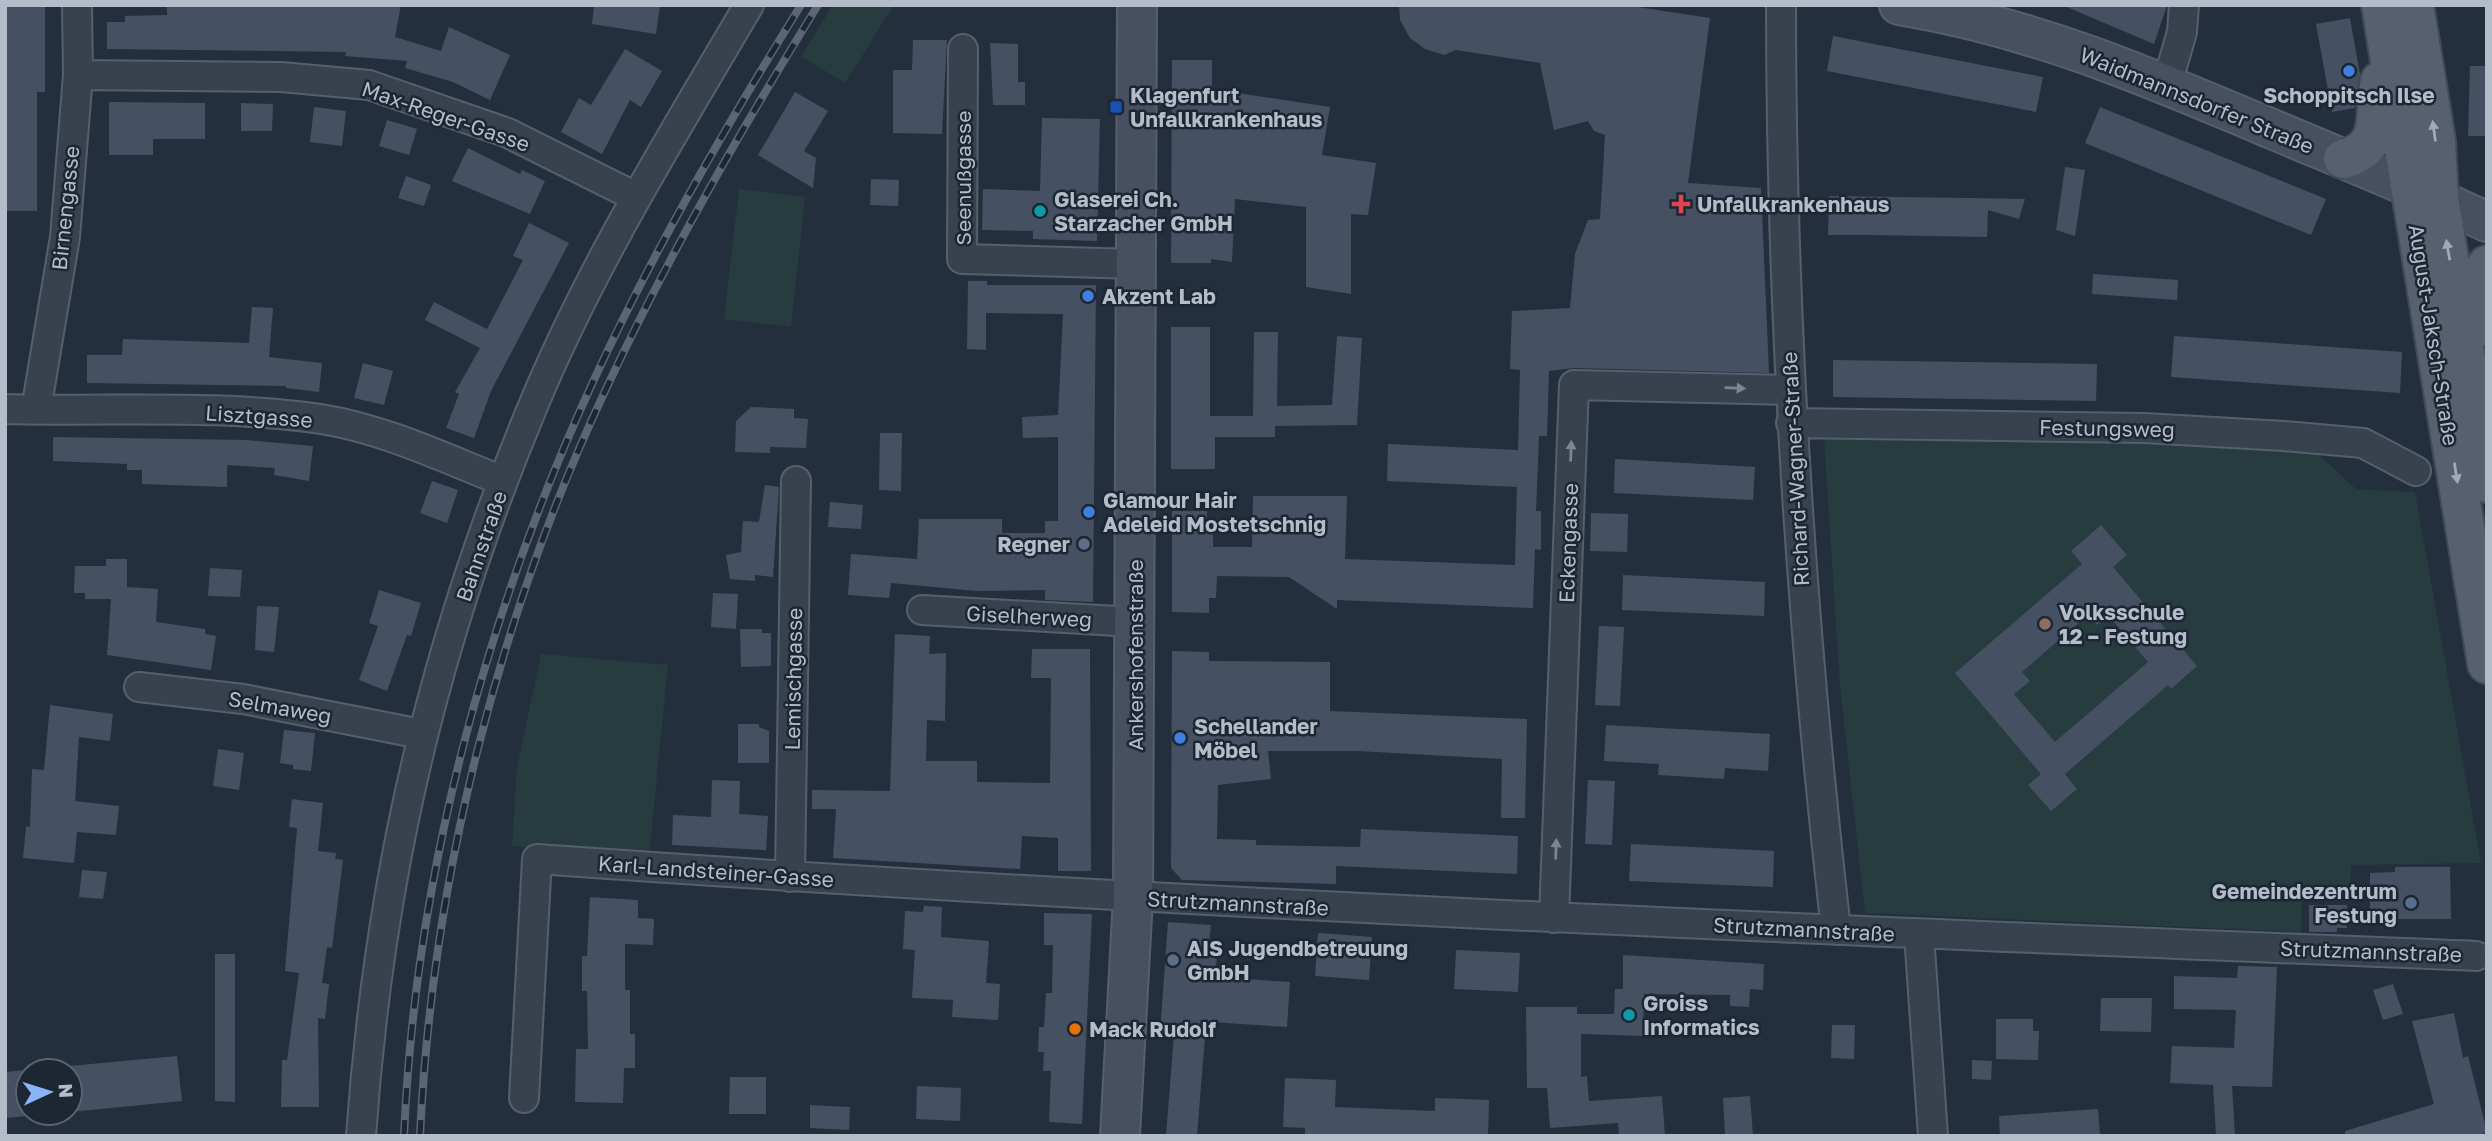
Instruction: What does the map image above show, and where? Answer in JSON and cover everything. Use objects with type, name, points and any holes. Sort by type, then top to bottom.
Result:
[{"type":"main road","name":"August-Jaksch-Straße","points":[[2381,5],[2388,49],[2471,390],[2487,483]]},
{"type":"main road","name":"August-Jaksch-Straße","points":[[2414,5],[2436,141],[2425,194],[2487,664]]},
{"type":"main road","points":[[2343,159],[2355,156],[2371,141],[2376,131],[2378,91],[2388,49]]},
{"type":"main road","points":[[2471,390],[2481,368],[2482,350],[2477,280],[2487,265]]},
{"type":"street","name":"Birnengasse","points":[[36,410],[65,237],[78,75],[77,5]]},
{"type":"street","name":"Bahnstraße","points":[[361,1136],[367,1053],[386,902],[421,734],[442,659],[503,481],[550,368],[636,197],[749,5]]},
{"type":"street","name":"Ankershofenstraße","points":[[1120,1136],[1133,898],[1137,5]]},
{"type":"street","name":"Richard-Wagner-Straße","points":[[1780,5],[1791,423],[1811,706],[1836,930]]},
{"type":"street","name":"Waidmannsdorfer Straße","points":[[1899,5],[1998,24],[2167,85],[2487,222]]},
{"type":"street","points":[[2167,85],[2182,32],[2184,5]]},
{"type":"street","name":"Seenußgasse","points":[[963,49],[962,259],[1136,264]]},
{"type":"street","name":"Max-Reger-Gasse","points":[[78,75],[281,77],[369,85],[508,133],[636,197]]},
{"type":"street","name":"Eckengasse","points":[[1554,918],[1574,385],[1790,390]]},
{"type":"street","name":"Lisztgasse","points":[[5,409],[261,413],[321,419],[382,435],[503,481]]},
{"type":"street","name":"Festungsweg","points":[[1791,423],[2144,428],[2284,436],[2363,443],[2416,471]]},
{"type":"street","name":"Lemischgasse","points":[[790,877],[796,481]]},
{"type":"street","name":"Giselherweg","points":[[922,610],[1135,622]]},
{"type":"street","name":"Selmaweg","points":[[138,687],[243,699],[421,734]]},
{"type":"street","name":"Karl-Landsteiner-Gasse","points":[[524,1098],[537,859],[1133,898]]},
{"type":"street","name":"Strutzmannstraße","points":[[1133,898],[2476,956]]},
{"type":"street","points":[[1919,934],[1933,1136]]},
{"type":"green space","points":[[833,5],[894,5],[845,83],[801,56]]},
{"type":"green space","points":[[739,189],[805,197],[791,327],[724,319]]},
{"type":"green space","points":[[1824,439],[2154,440],[2317,453],[2356,489],[2415,492],[2481,863],[2351,865],[2350,902],[2302,901],[2301,932],[1865,913],[1840,686]]},
{"type":"green space","points":[[541,654],[668,665],[649,855],[512,846],[517,768]]},
{"type":"building","points":[[5,5],[45,5],[45,92],[37,92],[37,211],[5,211]]},
{"type":"building","points":[[167,5],[401,5],[395,37],[441,51],[449,27],[510,55],[490,100],[453,82],[405,68],[407,61],[345,56],[346,52],[107,49],[107,22],[125,22],[125,16],[167,15]]},
{"type":"building","points":[[594,5],[660,5],[656,34],[592,24]]},
{"type":"building","name":"Unfallkrankenhaus","points":[[1399,5],[1624,5],[1710,18],[1688,183],[1761,188],[1769,373],[1574,368],[1549,371],[1547,436],[1539,436],[1536,511],[1541,511],[1541,550],[1535,549],[1533,608],[1337,600],[1337,609],[1289,577],[1217,576],[1216,598],[1209,598],[1209,613],[1172,612],[1172,511],[1207,511],[1206,527],[1213,527],[1213,547],[1252,547],[1253,496],[1347,496],[1345,559],[1515,565],[1517,487],[1387,481],[1388,444],[1518,450],[1520,370],[1510,369],[1512,311],[1570,308],[1575,254],[1588,220],[1600,219],[1605,135],[1594,131],[1588,121],[1554,130],[1540,63],[1456,50],[1444,55],[1425,49],[1410,38],[1400,20]]},
{"type":"building","points":[[2062,5],[2167,5],[2154,44]]},
{"type":"building","points":[[2350,18],[2360,74],[2355,108],[2332,112],[2316,24]]},
{"type":"building","points":[[1833,36],[2043,77],[2036,112],[1827,71]]},
{"type":"building","points":[[913,40],[947,40],[942,134],[893,133],[893,70],[912,70]]},
{"type":"building","points":[[990,43],[1018,44],[1018,82],[1025,82],[1025,105],[993,105]]},
{"type":"building","points":[[625,49],[662,71],[641,107],[630,100],[602,154],[561,132],[579,98],[591,105]]},
{"type":"building","points":[[1172,60],[1212,60],[1212,89],[1330,107],[1322,155],[1376,163],[1368,215],[1351,214],[1351,294],[1306,287],[1306,207],[1235,199],[1232,262],[1211,259],[1211,263],[1171,263]]},
{"type":"building","points":[[2470,66],[2487,66],[2487,136],[2468,136]]},
{"type":"building","points":[[795,92],[828,111],[804,151],[816,158],[813,188],[758,155]]},
{"type":"building","points":[[109,102],[205,103],[205,139],[153,139],[153,155],[109,155]]},
{"type":"building","points":[[241,103],[273,104],[272,131],[241,131]]},
{"type":"building","points":[[314,107],[346,111],[342,146],[310,142]]},
{"type":"building","points":[[2100,107],[2326,199],[2311,235],[2085,143]]},
{"type":"building","points":[[1042,118],[1100,119],[1097,241],[1033,239],[1033,231],[982,230],[983,189],[1040,191]]},
{"type":"building","points":[[387,120],[417,129],[409,155],[379,146]]},
{"type":"building","points":[[468,148],[520,174],[522,170],[545,181],[530,214],[452,181]]},
{"type":"building","points":[[2065,167],[2085,170],[2075,236],[2056,230]]},
{"type":"building","points":[[406,176],[431,185],[424,206],[398,198]]},
{"type":"building","points":[[871,179],[899,180],[898,206],[870,205]]},
{"type":"building","points":[[1829,196],[2025,199],[2019,219],[1988,210],[1987,237],[1828,235]]},
{"type":"building","points":[[529,223],[569,243],[491,391],[474,438],[446,428],[459,394],[455,392],[480,348],[425,320],[434,302],[487,329],[523,260],[513,256]]},
{"type":"building","points":[[2093,274],[2178,280],[2177,300],[2092,294]]},
{"type":"building","points":[[968,281],[987,281],[987,285],[1096,285],[1093,602],[1045,600],[1045,590],[977,591],[891,583],[889,598],[848,595],[851,554],[917,559],[919,519],[1002,519],[1002,533],[1045,533],[1045,521],[1058,521],[1058,437],[1023,438],[1022,417],[1058,415],[1063,314],[986,313],[986,350],[967,349]]},
{"type":"building","points":[[252,307],[273,308],[269,357],[322,363],[319,392],[286,386],[87,383],[87,355],[122,355],[123,339],[249,343]]},
{"type":"building","points":[[1171,327],[1210,327],[1210,416],[1253,416],[1254,332],[1278,332],[1277,406],[1332,405],[1337,336],[1362,338],[1357,425],[1275,426],[1275,437],[1215,437],[1215,469],[1171,469]]},
{"type":"building","points":[[2174,336],[2402,352],[2400,393],[2171,377]]},
{"type":"building","points":[[1833,360],[2097,364],[2096,401],[1833,397]]},
{"type":"building","points":[[363,363],[393,371],[384,405],[354,398]]},
{"type":"building","points":[[751,407],[794,409],[794,418],[808,419],[806,448],[770,447],[770,453],[735,452],[736,421]]},
{"type":"building","points":[[880,433],[902,433],[901,491],[879,490]]},
{"type":"building","points":[[53,437],[246,440],[313,446],[309,481],[274,475],[275,468],[227,465],[227,487],[142,484],[142,470],[127,470],[127,464],[53,461]]},
{"type":"building","points":[[1615,459],[1755,467],[1753,500],[1614,493]]},
{"type":"building","points":[[432,481],[458,490],[447,523],[420,513]]},
{"type":"building","points":[[765,485],[779,487],[773,577],[755,575],[755,581],[730,579],[726,555],[741,552],[743,521],[759,522]]},
{"type":"building","points":[[830,502],[863,505],[861,529],[828,527]]},
{"type":"building","points":[[1591,513],[1628,514],[1627,552],[1590,551]]},
{"type":"building","points":[[2101,525],[2127,555],[2113,567],[2197,666],[2171,689],[2168,685],[2065,774],[2077,789],[2051,811],[2028,785],[2041,774],[1955,673],[2082,564],[2071,551]],"holes":[[[2088,615],[2097,625],[2109,616],[2148,662],[2055,742],[2014,694],[2030,681],[2022,672]]]},
{"type":"building","points":[[106,559],[127,559],[127,587],[158,589],[156,622],[205,629],[205,634],[216,636],[211,670],[107,655],[111,599],[85,599],[85,593],[74,593],[75,566],[106,566]]},
{"type":"building","points":[[210,568],[242,570],[240,597],[208,596]]},
{"type":"building","points":[[1623,575],[1765,582],[1764,616],[1622,610]]},
{"type":"building","points":[[379,590],[421,603],[411,636],[407,635],[387,691],[359,680],[378,626],[369,623]]},
{"type":"building","points":[[713,593],[738,594],[736,629],[711,627]]},
{"type":"building","points":[[257,606],[279,607],[274,652],[255,650]]},
{"type":"building","points":[[1599,626],[1624,627],[1620,706],[1595,705]]},
{"type":"building","points":[[740,629],[762,629],[762,633],[771,633],[771,666],[741,667]]},
{"type":"building","points":[[895,634],[930,636],[929,654],[946,653],[945,721],[927,720],[926,761],[977,761],[977,782],[1050,783],[1051,678],[1031,678],[1032,649],[1090,649],[1091,871],[1058,871],[1058,838],[1022,836],[1020,869],[833,858],[836,809],[812,809],[812,790],[890,791]]},
{"type":"building","points":[[1172,651],[1209,652],[1209,661],[1330,662],[1330,711],[1527,719],[1525,818],[1501,818],[1502,759],[1358,751],[1268,751],[1271,779],[1218,785],[1217,839],[1256,840],[1256,845],[1360,847],[1361,829],[1518,836],[1517,874],[1336,866],[1336,884],[1182,880],[1171,868]]},
{"type":"building","points":[[50,705],[113,714],[110,741],[79,737],[75,801],[119,806],[116,835],[77,832],[74,863],[23,858],[26,826],[30,827],[32,769],[44,770]]},
{"type":"building","points":[[738,724],[759,724],[759,727],[769,731],[769,763],[738,763]]},
{"type":"building","points":[[1606,725],[1770,734],[1768,771],[1725,768],[1724,779],[1658,775],[1659,764],[1604,761]]},
{"type":"building","points":[[284,730],[315,733],[311,771],[293,769],[293,765],[280,763]]},
{"type":"building","points":[[218,749],[244,753],[239,790],[213,786]]},
{"type":"building","points":[[712,780],[740,781],[739,814],[768,816],[766,850],[672,845],[673,815],[711,817]]},
{"type":"building","points":[[1588,780],[1615,781],[1612,845],[1585,844]]},
{"type":"building","points":[[292,799],[323,803],[318,851],[336,853],[335,859],[343,860],[332,948],[327,947],[322,983],[329,984],[325,1019],[318,1018],[319,1107],[281,1107],[282,1060],[287,1060],[299,973],[285,971],[297,828],[289,827]]},
{"type":"building","points":[[1631,844],[1774,851],[1773,887],[1629,881]]},
{"type":"building","points":[[2395,867],[2450,867],[2451,919],[2370,919],[2370,873],[2395,872]]},
{"type":"building","points":[[82,870],[107,872],[103,899],[79,897]]},
{"type":"building","points":[[590,897],[638,900],[638,918],[654,919],[653,945],[625,944],[625,990],[630,990],[630,1034],[635,1034],[635,1068],[624,1068],[623,1103],[575,1102],[576,1049],[588,1049],[587,991],[582,991],[582,956],[587,956]]},
{"type":"building","points":[[2309,905],[2347,905],[2347,928],[2337,928],[2337,932],[2309,932]]},
{"type":"building","points":[[924,906],[942,907],[941,937],[989,941],[986,983],[1000,984],[998,1020],[952,1017],[953,1000],[912,998],[915,950],[903,949],[905,911],[923,912]]},
{"type":"building","points":[[1044,913],[1092,914],[1082,1124],[1049,1122],[1051,1071],[1043,1071],[1044,1052],[1038,1052],[1039,1027],[1044,1027],[1046,993],[1052,993],[1053,945],[1044,945]]},
{"type":"building","points":[[1168,922],[1211,925],[1208,953],[1217,954],[1215,977],[1290,982],[1287,1027],[1211,1022],[1209,1037],[1205,1036],[1197,1136],[1166,1136],[1174,1034],[1160,1033]]},
{"type":"building","points":[[1318,933],[1372,937],[1369,980],[1315,976]]},
{"type":"building","points":[[1456,950],[1520,953],[1518,992],[1454,989]]},
{"type":"building","points":[[215,954],[235,954],[235,1102],[215,1101]]},
{"type":"building","points":[[1623,955],[1764,964],[1763,990],[1750,989],[1749,1007],[1730,1006],[1730,995],[1644,994],[1643,1036],[1581,1034],[1581,1077],[1587,1076],[1589,1101],[1662,1096],[1665,1136],[1619,1136],[1618,1123],[1550,1128],[1547,1088],[1527,1088],[1526,1007],[1577,1007],[1577,1014],[1614,1014],[1615,989],[1623,989]]},
{"type":"building","points":[[2238,966],[2277,967],[2272,1087],[2232,1086],[2235,1136],[2216,1136],[2213,1085],[2170,1083],[2172,1046],[2234,1048],[2236,1010],[2174,1009],[2174,976],[2237,978]]},
{"type":"building","points":[[2393,984],[2403,1014],[2383,1020],[2373,990]]},
{"type":"building","points":[[2101,998],[2152,998],[2151,1032],[2100,1031]]},
{"type":"building","points":[[2454,1013],[2463,1058],[2468,1056],[2487,1132],[2477,1136],[2345,1136],[2345,1131],[2434,1104],[2412,1021]]},
{"type":"building","points":[[1996,1019],[2033,1019],[2033,1031],[2039,1031],[2038,1060],[1996,1059]]},
{"type":"building","points":[[1832,1025],[1855,1025],[1854,1059],[1831,1058]]},
{"type":"building","points":[[177,1056],[182,1101],[84,1111],[84,1065]]},
{"type":"building","points":[[1972,1060],[1992,1061],[1991,1080],[1972,1079]]},
{"type":"building","points":[[14,1071],[14,1117],[5,1118],[5,1072]]},
{"type":"building","points":[[730,1077],[766,1077],[766,1114],[729,1114]]},
{"type":"building","points":[[1285,1078],[1336,1080],[1335,1107],[1435,1111],[1435,1098],[1489,1100],[1488,1136],[1305,1136],[1305,1128],[1283,1127]]},
{"type":"building","points":[[917,1086],[961,1088],[960,1121],[916,1119]]},
{"type":"building","points":[[1750,1096],[1753,1136],[1725,1136],[1723,1098]]},
{"type":"building","points":[[810,1105],[850,1107],[849,1130],[810,1128]]},
{"type":"building","points":[[2098,1109],[2100,1136],[2000,1136],[1999,1116]]},
{"type":"railway","points":[[404,1136],[411,1039],[423,942],[440,846],[488,656],[519,564],[592,384],[639,287],[717,144],[801,5]]},
{"type":"railway","points":[[420,1136],[427,1040],[455,848],[502,660],[533,567],[567,477],[654,290],[733,146],[818,5]]},
{"type":"place","name":"Schoppitsch Ilse","points":[[2349,71]]},
{"type":"place","name":"Klagenfurt Unfallkrankenhaus","points":[[1116,107]]},
{"type":"place","name":"Unfallkrankenhaus","points":[[1681,204]]},
{"type":"place","name":"Glaserei Ch. Starzacher GmbH","points":[[1040,211]]},
{"type":"place","name":"Akzent Lab","points":[[1088,296]]},
{"type":"place","name":"Glamour Hair Adeleid Mostetschnig","points":[[1089,512]]},
{"type":"place","name":"Regner","points":[[1084,544]]},
{"type":"place","name":"Volksschule 12 – Festung","points":[[2045,624]]},
{"type":"place","name":"Schellander Möbel","points":[[1180,738]]},
{"type":"place","name":"Gemeindezentrum Festung","points":[[2411,903]]},
{"type":"place","name":"AIS Jugendbetreuung GmbH","points":[[1173,960]]},
{"type":"place","name":"Groiss Informatics","points":[[1629,1015]]},
{"type":"place","name":"Mack Rudolf","points":[[1075,1029]]}]
